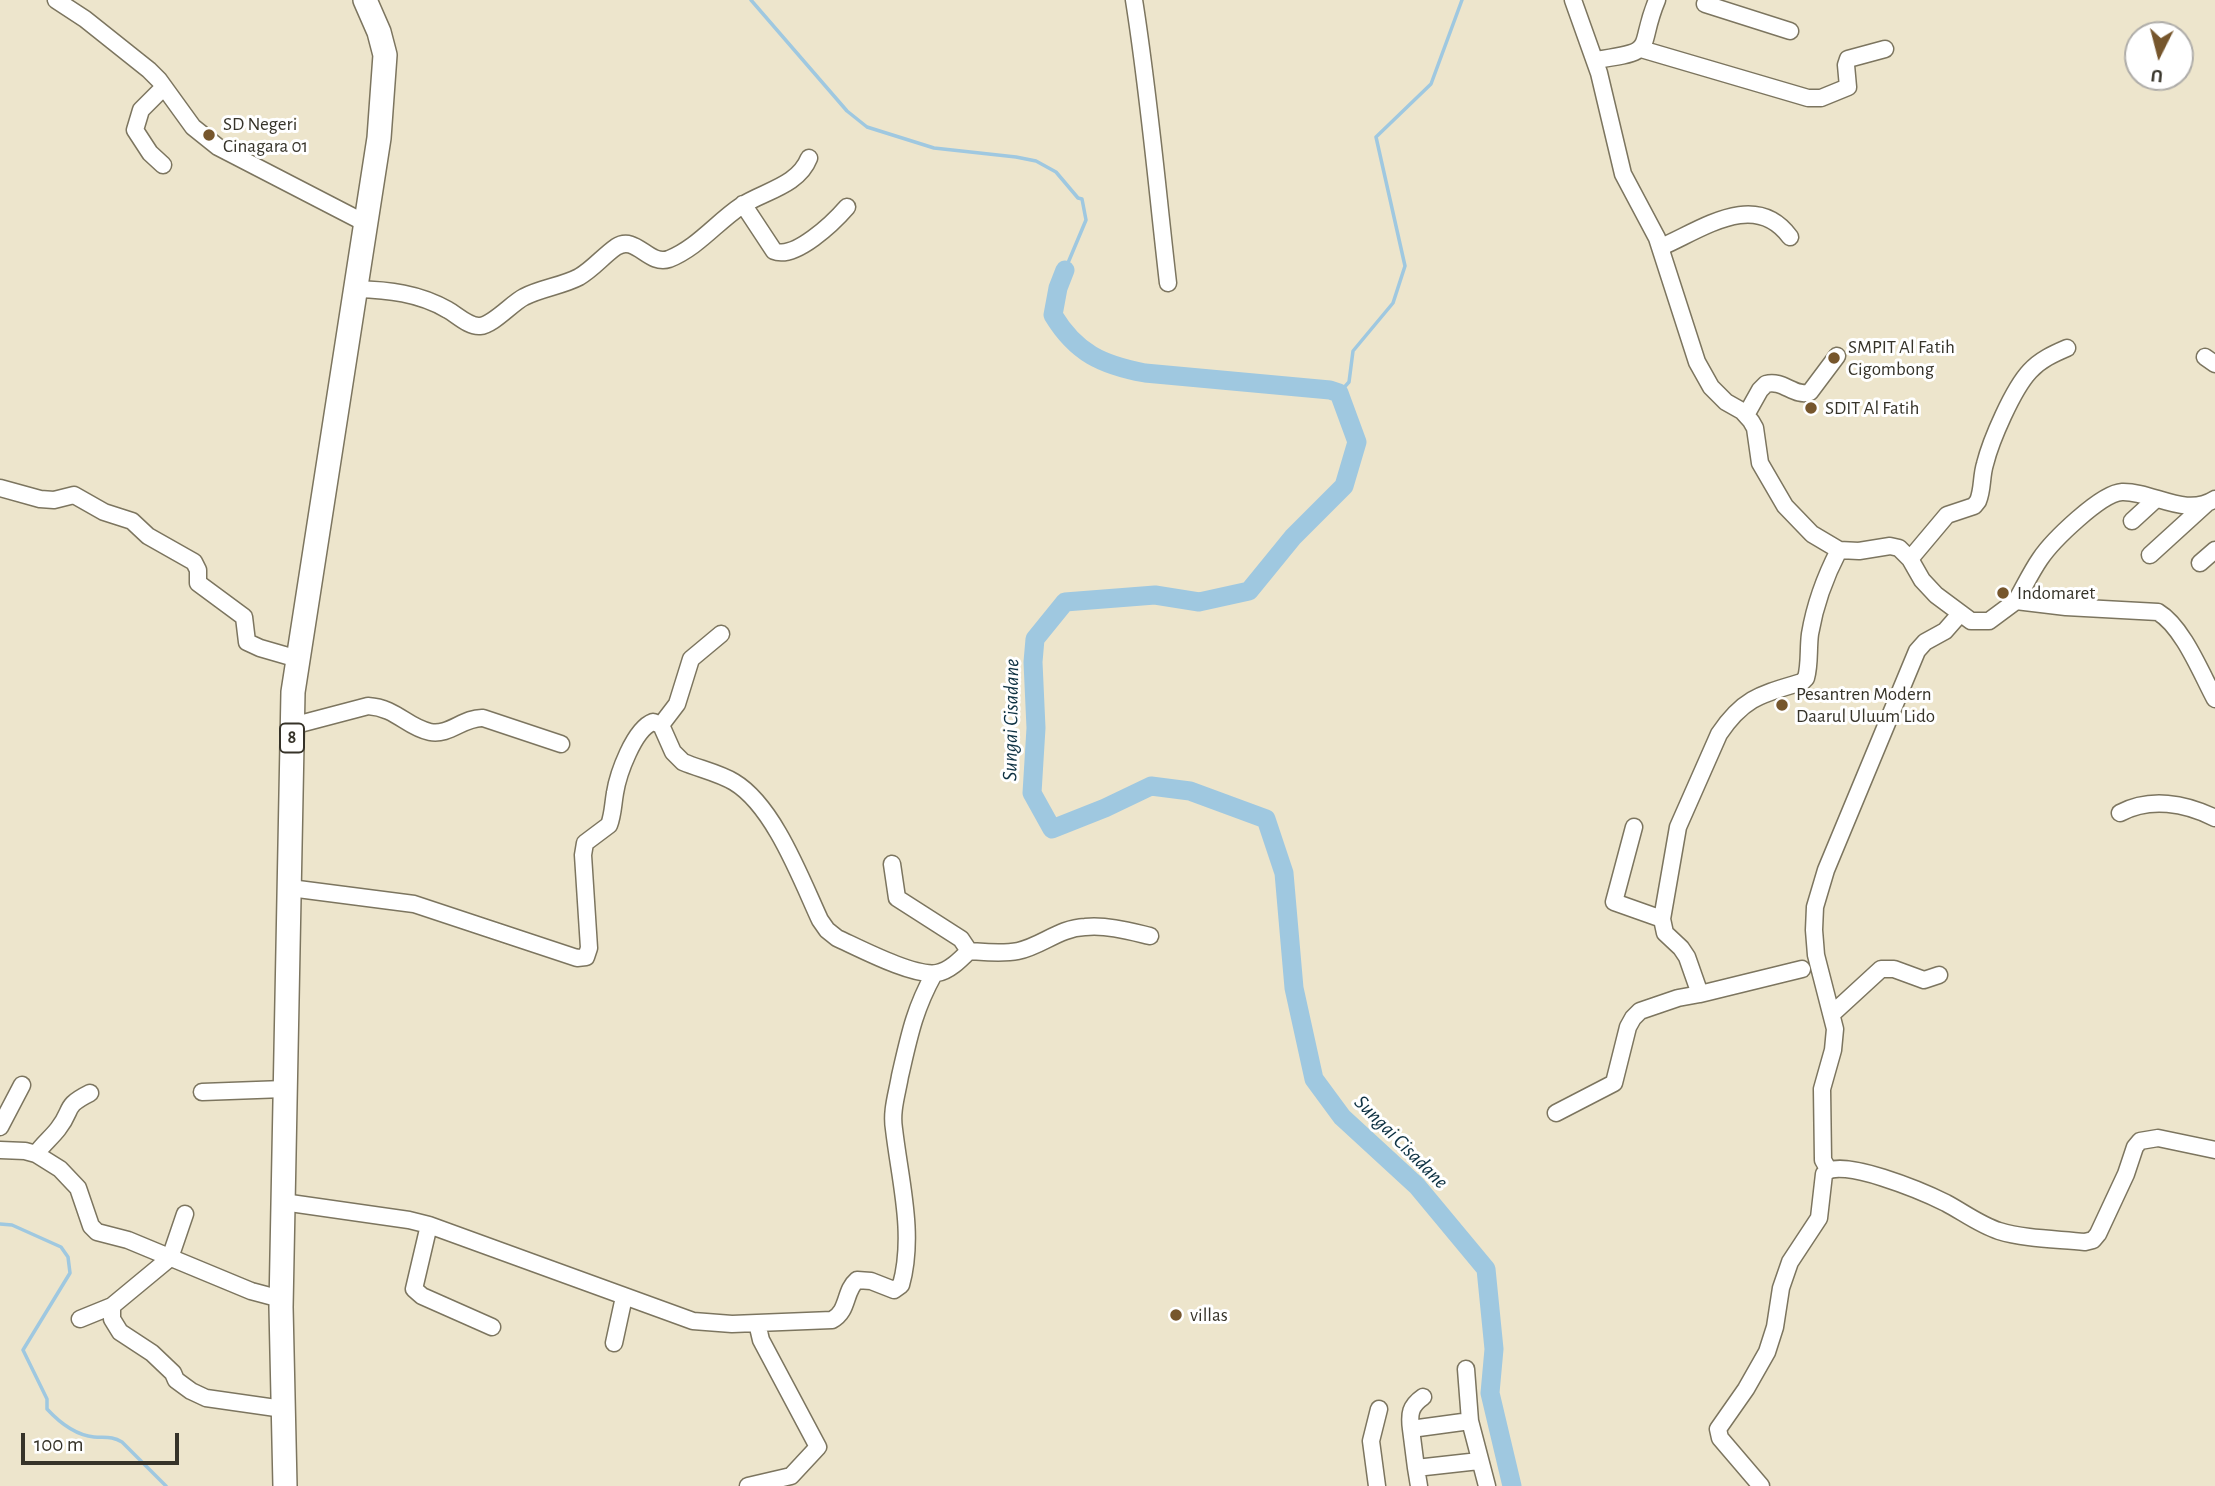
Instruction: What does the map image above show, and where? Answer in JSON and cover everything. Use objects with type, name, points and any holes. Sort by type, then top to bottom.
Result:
[{"type":"highway","name":"8","points":[[285,1486],[281,1299],[292,726],[298,659],[379,138],[385,55],[379,32],[365,0]]},
{"type":"street","points":[[56,0],[76,6],[136,60],[164,87],[193,127],[218,148],[367,224]]},
{"type":"street","points":[[1134,0],[1147,80],[1168,283]]},
{"type":"street","points":[[1573,0],[1595,60],[1623,174],[1661,247],[1693,352],[1711,387],[1726,402],[1746,415],[1755,428],[1760,463],[1780,498],[1812,534],[1839,550],[1852,551],[1890,545],[1899,548],[1910,559],[1927,586],[1959,615],[1971,621],[1989,621],[2016,601],[2044,553],[2105,499],[2120,492],[2192,507],[2212,501]]},
{"type":"street","points":[[1595,60],[1629,56],[1642,49],[1657,0]]},
{"type":"street","points":[[1701,1],[1790,31]]},
{"type":"street","points":[[1642,49],[1815,99],[1848,87],[1848,59],[1885,49]]},
{"type":"street","points":[[163,166],[150,153],[135,130],[141,110],[164,87]]},
{"type":"street","points":[[356,289],[388,290],[414,296],[440,305],[472,325],[483,326],[526,295],[579,277],[617,246],[635,246],[654,259],[669,259],[700,239],[743,204],[793,179],[804,169],[809,158]]},
{"type":"street","points":[[743,204],[774,251],[780,254],[787,253],[820,233],[847,206]]},
{"type":"street","points":[[1661,247],[1723,217],[1743,214],[1773,221],[1782,226],[1790,237]]},
{"type":"street","points":[[1910,559],[1947,515],[1974,506],[1978,502],[1983,468],[1990,446],[2019,387],[2030,371],[2049,356],[2067,348]]},
{"type":"street","points":[[1746,415],[1766,384],[1779,383],[1801,394],[1810,392],[1837,356]]},
{"type":"street","points":[[0,488],[47,500],[74,495],[104,512],[126,518],[148,536],[194,562],[198,570],[198,583],[244,617],[247,642],[260,649],[298,659]]},
{"type":"street","points":[[2132,521],[2156,499]]},
{"type":"street","points":[[2150,555],[2212,501]]},
{"type":"street","points":[[1700,994],[1687,957],[1665,933],[1662,919],[1678,827],[1719,734],[1734,715],[1750,699],[1802,682],[1805,678],[1817,600],[1839,550]]},
{"type":"street","points":[[2200,563],[2215,550]]},
{"type":"street","points":[[2016,601],[2066,607],[2158,612],[2166,617],[2178,632],[2215,699]]},
{"type":"street","points":[[1828,1169],[1823,1160],[1821,1096],[1835,1029],[1815,947],[1814,917],[1817,898],[1839,838],[1917,651],[1925,642],[1942,634],[1959,615]]},
{"type":"street","points":[[661,725],[677,704],[691,659],[721,634]]},
{"type":"street","points":[[292,726],[368,706],[390,710],[433,733],[444,732],[474,718],[483,718],[561,744]]},
{"type":"street","points":[[290,888],[414,904],[578,958],[586,957],[589,948],[583,855],[585,843],[610,825],[618,778],[638,736],[649,723],[661,725]]},
{"type":"street","points":[[661,725],[677,758],[736,783],[755,800],[789,852],[827,930],[837,938],[911,970],[934,974],[950,967],[969,951],[1020,951],[1058,932],[1084,927],[1115,928],[1150,936]]},
{"type":"street","points":[[2120,813],[2145,803],[2159,803],[2188,808],[2215,818]]},
{"type":"street","points":[[1634,827],[1614,902],[1662,919]]},
{"type":"street","points":[[892,864],[897,898],[961,939],[969,951]]},
{"type":"street","points":[[1556,1113],[1615,1083],[1628,1027],[1640,1012],[1678,998],[1802,969]]},
{"type":"street","points":[[1832,1014],[1881,969],[1898,970],[1924,980],[1939,975]]},
{"type":"street","points":[[283,1202],[429,1225],[693,1321],[757,1323],[832,1320],[843,1311],[851,1287],[857,1280],[870,1281],[894,1290],[901,1285],[905,1204],[894,1130],[894,1106],[912,1020],[934,974]]},
{"type":"street","points":[[0,1127],[22,1085]]},
{"type":"street","points":[[202,1092],[284,1089]]},
{"type":"street","points":[[36,1154],[48,1137],[60,1127],[72,1102],[90,1093]]},
{"type":"street","points":[[1761,1486],[1720,1438],[1718,1429],[1764,1359],[1790,1262],[1819,1218],[1824,1174],[1828,1169],[1860,1170],[1874,1175],[1934,1197],[1998,1231],[2085,1242],[2093,1240],[2098,1234],[2140,1141],[2158,1138],[2215,1150]]},
{"type":"street","points":[[0,1150],[36,1154],[60,1169],[78,1188],[91,1226],[97,1232],[128,1240],[251,1291],[281,1299]]},
{"type":"street","points":[[80,1319],[112,1306],[170,1258],[186,1214]]},
{"type":"street","points":[[429,1225],[414,1289],[422,1296],[492,1327]]},
{"type":"street","points":[[614,1343],[624,1297]]},
{"type":"street","points":[[112,1306],[112,1319],[120,1332],[152,1353],[173,1373],[176,1380],[191,1391],[206,1398],[283,1409]]},
{"type":"street","points":[[748,1486],[790,1476],[818,1447],[761,1340],[757,1323]]},
{"type":"street","points":[[1466,1370],[1470,1421],[1487,1486]]},
{"type":"street","points":[[1419,1486],[1409,1415],[1411,1407],[1423,1397]]},
{"type":"street","points":[[1377,1486],[1371,1441],[1379,1409]]},
{"type":"street","points":[[1411,1429],[1470,1421]]},
{"type":"street","points":[[1416,1468],[1479,1461]]},
{"type":"waterway","points":[[751,0],[847,111],[867,127],[934,148],[1036,161],[1056,172],[1078,198],[1082,199],[1086,220],[1065,270]]},
{"type":"waterway","name":"Sungai Cisadane","points":[[1339,393],[1349,382],[1353,351],[1393,303],[1405,266],[1376,137],[1431,84],[1462,0]]},
{"type":"waterway","name":"Sungai Cisadane","points":[[1065,270],[1058,288],[1053,315],[1071,339],[1103,361],[1145,373],[1339,393],[1357,442],[1344,486],[1293,537],[1249,591],[1199,602],[1155,595],[1065,602],[1035,639],[1033,662],[1036,728],[1032,793],[1052,829],[1151,786],[1190,791],[1266,819],[1284,873],[1294,988],[1314,1079],[1342,1117],[1417,1186],[1486,1269],[1494,1349],[1490,1393],[1512,1486]]},
{"type":"waterway","points":[[0,1224],[12,1225],[61,1247],[68,1257],[70,1273],[23,1350],[47,1399],[47,1409],[62,1423],[80,1434],[122,1442],[166,1486]]},
{"type":"place","name":"SD Negeri Cinagara 01","points":[[209,135]]},
{"type":"place","name":"SMPIT Al Fatih Cigombong","points":[[1834,358]]},
{"type":"place","name":"SDIT Al Fatih","points":[[1811,408]]},
{"type":"place","name":"Indomaret","points":[[2003,593]]},
{"type":"place","name":"Pesantren Modern Daarul Uluum Lido","points":[[1782,705]]},
{"type":"place","name":"villas","points":[[1176,1315]]}]
